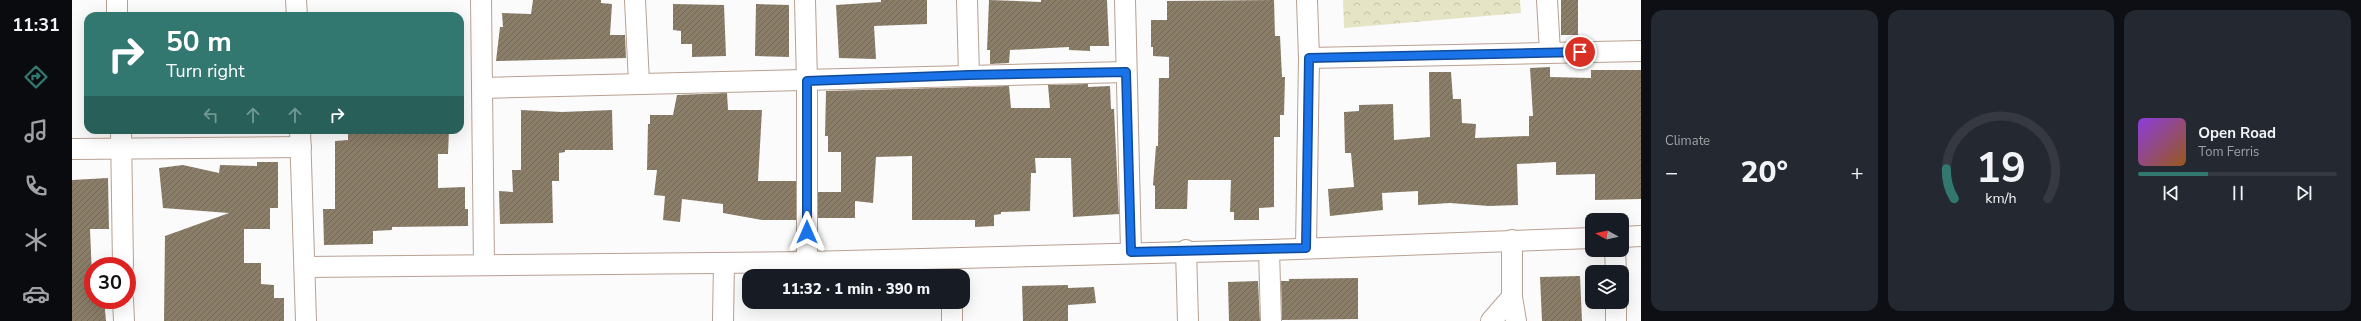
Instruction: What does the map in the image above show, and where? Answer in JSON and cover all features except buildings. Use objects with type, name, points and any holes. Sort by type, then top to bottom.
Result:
[{"type":"street","points":[[116,0],[117,12]]},
{"type":"street","points":[[296,0],[297,12]]},
{"type":"street","points":[[481,0],[484,265]]},
{"type":"street","points":[[635,0],[639,83]]},
{"type":"street","points":[[805,0],[808,262]]},
{"type":"street","points":[[967,0],[969,75]]},
{"type":"street","points":[[1125,0],[1131,252]]},
{"type":"street","points":[[1306,248],[1309,58],[1307,0]]},
{"type":"street","points":[[1547,0],[1550,52]]},
{"type":"street","points":[[1309,58],[1641,51]]},
{"type":"street","points":[[482,88],[1126,72]]},
{"type":"street","points":[[121,139],[123,257]]},
{"type":"street","points":[[72,149],[121,139],[301,139],[306,267],[306,321]]},
{"type":"street","points":[[1629,237],[1641,236]]},
{"type":"street","points":[[306,267],[808,262],[952,267],[1131,252],[1186,250],[1269,250],[1585,238]]},
{"type":"street","points":[[1512,240],[1512,297],[1516,321]]},
{"type":"street","points":[[1186,250],[1188,321]]},
{"type":"street","points":[[1269,250],[1272,321]]},
{"type":"street","points":[[723,321],[724,263]]},
{"type":"street","points":[[1491,321],[1512,297]]},
{"type":"street","points":[[123,309],[124,321]]},
{"type":"street","points":[[952,309],[952,321]]},
{"type":"street","points":[[1616,309],[1616,321]]},
{"type":"green space","points":[[1343,0],[1520,0],[1521,13],[1344,28]]},
{"type":"route","points":[[807,232],[807,81],[969,75],[1126,72],[1131,252],[1186,250],[1269,250],[1306,248],[1309,58],[1580,52]]}]
